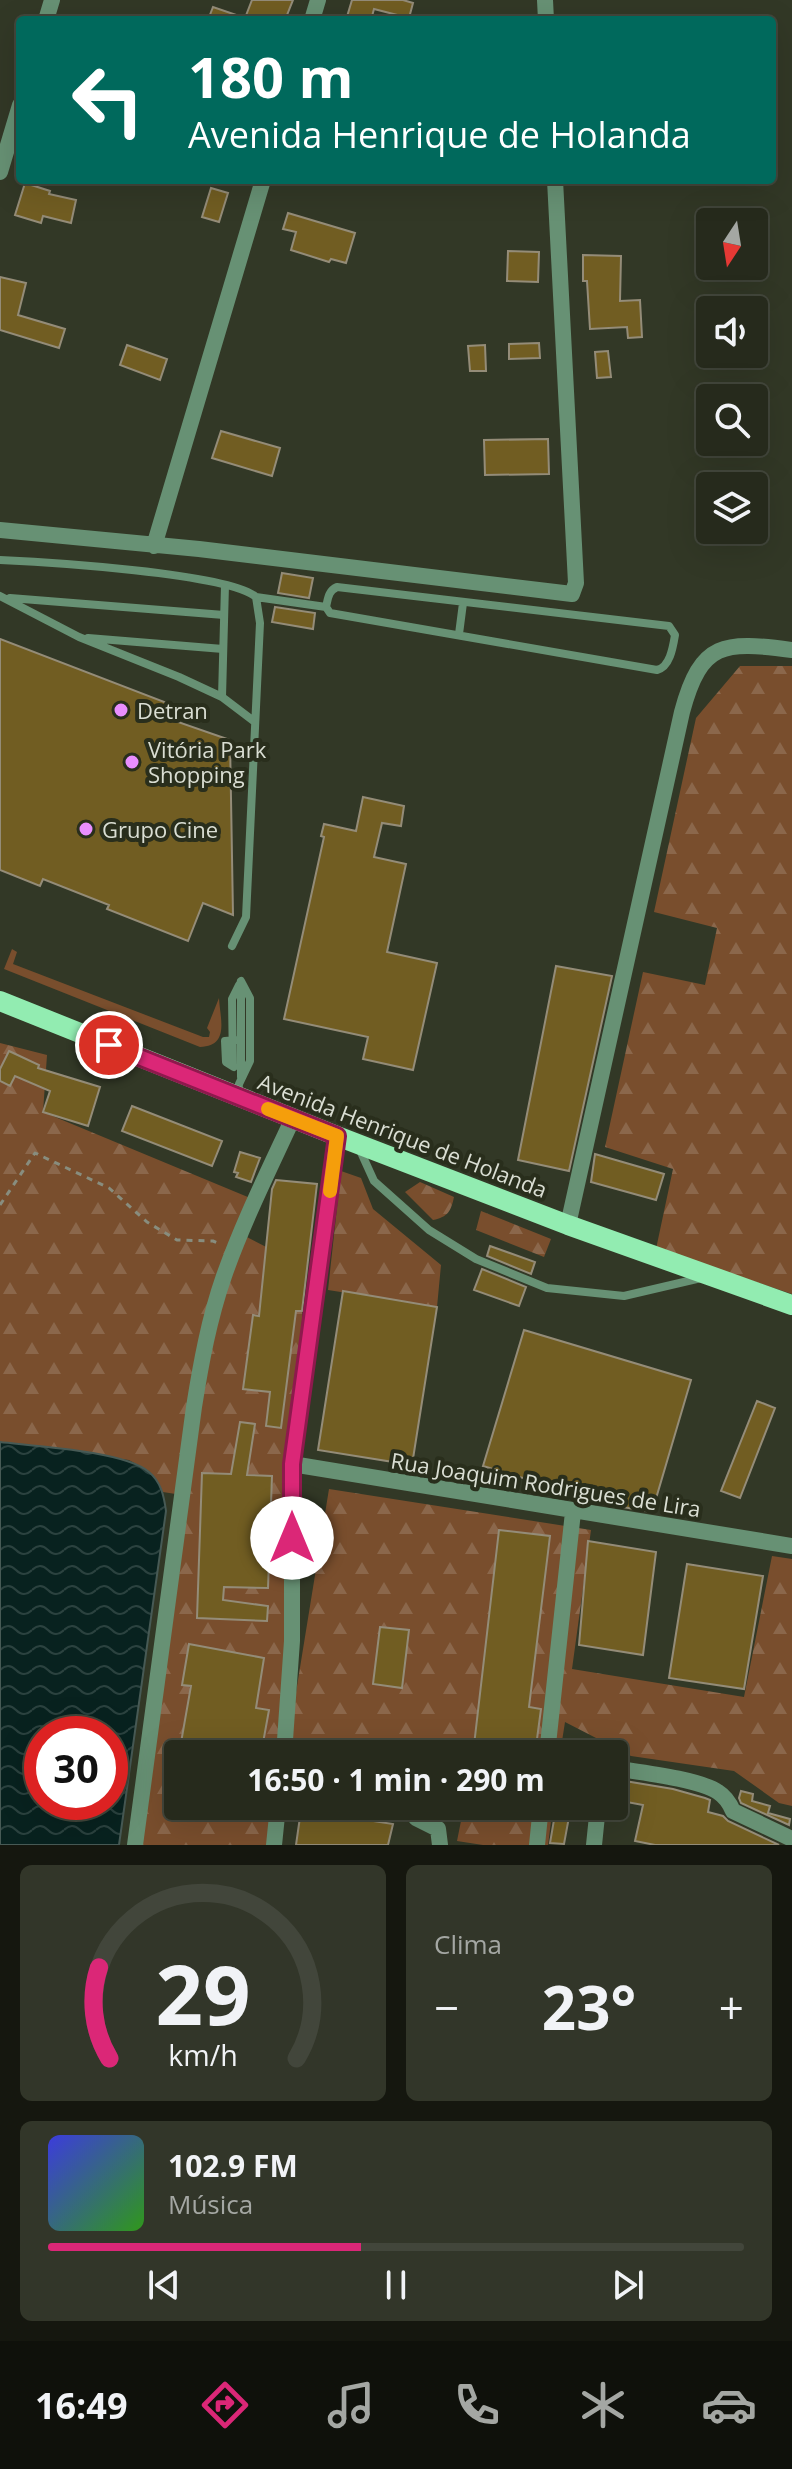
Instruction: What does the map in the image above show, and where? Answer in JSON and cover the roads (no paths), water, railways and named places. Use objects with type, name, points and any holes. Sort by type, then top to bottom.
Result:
[{"type":"main road","name":"Avenida Henrique de Holanda","points":[[0,1001],[239,1087],[293,1118],[568,1225],[792,1305]]},
{"type":"street","points":[[0,172],[16,118]]},
{"type":"street","points":[[154,546],[262,184]]},
{"type":"street","points":[[0,530],[215,551],[568,595],[575,592],[555,184]]},
{"type":"street","points":[[568,1225],[682,712],[693,678],[702,661],[713,651],[733,647],[792,650]]},
{"type":"street","points":[[135,1845],[205,1342],[223,1277],[293,1118]]},
{"type":"street","points":[[285,1740],[292,1641],[292,1464],[337,1136]]},
{"type":"street","name":"Rua Joaquim Rodrigues de Lira","points":[[292,1464],[792,1546]]},
{"type":"street","points":[[549,1740],[573,1512]]},
{"type":"street","points":[[628,1771],[718,1791],[733,1811],[792,1839]]},
{"type":"street","points":[[274,1845],[277,1820]]},
{"type":"street","points":[[421,1820],[438,1829],[440,1845]]},
{"type":"street","points":[[537,1845],[540,1820]]},
{"type":"street","points":[[598,1820],[599,1844]]},
{"type":"lane","points":[[0,560],[81,564],[225,585],[242,589],[256,597],[326,607]]},
{"type":"lane","points":[[222,697],[225,585]]},
{"type":"lane","points":[[337,587],[463,603],[669,626],[675,635],[667,663],[663,669],[657,670],[340,615],[330,613],[326,607],[330,591],[337,587]]},
{"type":"lane","points":[[3,597],[224,615]]},
{"type":"lane","points":[[3,597],[79,637],[222,697],[255,722]]},
{"type":"lane","points":[[232,946],[246,917],[260,623],[256,597]]},
{"type":"lane","points":[[459,634],[463,603]]},
{"type":"lane","points":[[79,637],[223,649]]},
{"type":"lane","points":[[239,1087],[233,1066],[241,1040],[250,998],[241,981],[232,999],[241,1040],[250,1061],[239,1087]]},
{"type":"lane","points":[[357,1144],[374,1181],[429,1230],[476,1259],[547,1288],[624,1296],[711,1276]]},
{"type":"water","points":[[0,1442],[100,1454],[137,1465],[153,1476],[164,1500],[166,1511],[128,1781],[128,1716],[24,1716],[24,1820],[123,1820],[119,1845],[0,1845]]},
{"type":"place","name":"Detran","points":[[121,710]]},
{"type":"place","name":"Vitória Park Shopping","points":[[132,762]]},
{"type":"place","name":"Grupo Cine","points":[[86,829]]}]
